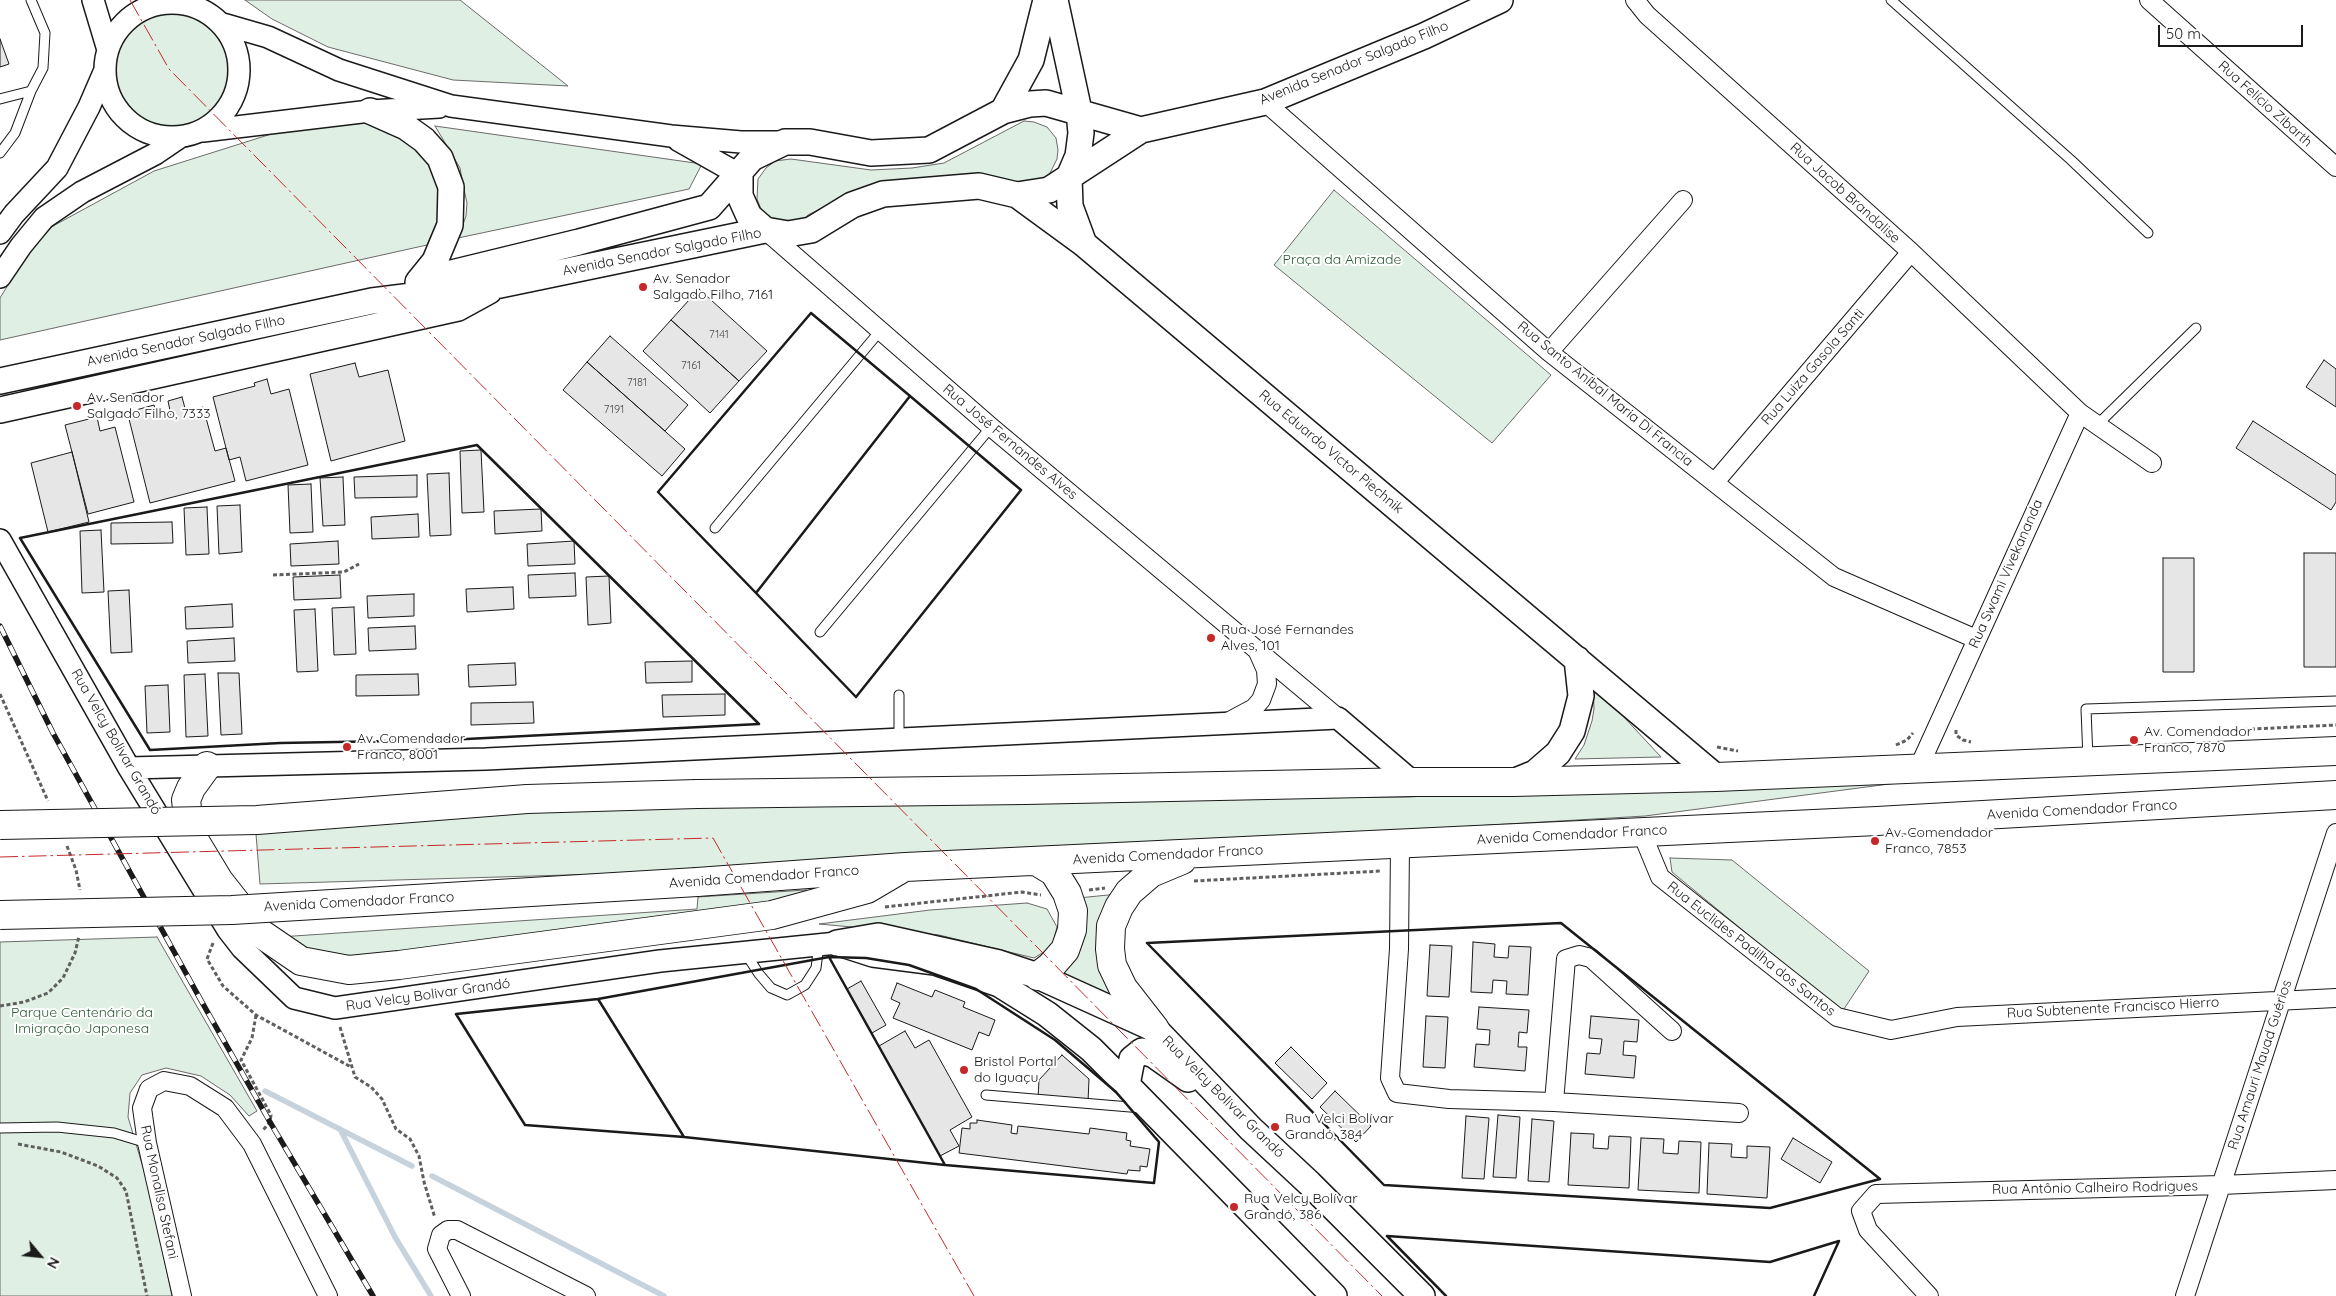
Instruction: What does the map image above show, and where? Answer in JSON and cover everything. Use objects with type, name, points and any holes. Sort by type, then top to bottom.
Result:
[{"type":"highway","points":[[0,826],[257,820],[527,799],[697,794],[1513,782],[1716,777],[2336,751]]},
{"type":"highway","points":[[207,766],[191,788],[186,800],[190,832],[220,881],[260,933],[268,939],[301,961],[349,970],[409,964],[772,915],[867,889],[905,867]]},
{"type":"highway","name":"Avenida Comendador Franco","points":[[0,915],[232,910],[697,882],[905,867],[1400,844],[2312,798],[2336,795]]},
{"type":"highway","points":[[1156,1029],[1123,988],[1112,965],[1110,950],[1111,926],[1119,907],[1129,892],[1151,873],[1197,854]]},
{"type":"highway","points":[[1036,861],[1054,872],[1066,893],[1073,911],[1072,930],[1065,950],[1038,976]]},
{"type":"main road","points":[[1003,111],[1031,60],[1046,0]]},
{"type":"main road","points":[[1055,0],[1079,111],[1081,134],[1078,156],[1069,177]]},
{"type":"main road","name":"Avenida Senador Salgado Filho","points":[[0,381],[372,301],[500,285],[765,230],[788,234],[811,230],[852,205],[883,194],[979,186],[1017,195],[1049,190],[1141,130],[1265,102],[1424,36],[1500,0]]},
{"type":"main road","name":"Avenida Senador Salgado Filho","points":[[372,301],[418,282],[709,207],[740,175],[752,158],[785,142],[810,142],[871,153],[929,150],[1003,111],[1030,104],[1046,103],[1079,111]]},
{"type":"main road","points":[[370,111],[406,127],[424,140],[440,158],[451,188],[450,225],[435,261],[418,282]]},
{"type":"main road","points":[[1079,111],[1141,130]]},
{"type":"main road","points":[[740,175],[740,196],[749,216],[765,230]]},
{"type":"main road","name":"Rua Eduardo Victor Piechnik","points":[[1069,177],[1070,206],[1084,244]]},
{"type":"main road","name":"Rua Eduardo Victor Piechnik","points":[[1017,195],[1084,244],[1716,777]]},
{"type":"main road","points":[[0,410],[458,308],[500,285]]},
{"type":"main road","points":[[1513,782],[1535,773],[1558,753],[1572,731],[1581,696],[1577,659]]},
{"type":"main road","name":"Rua Velcy Bolivar Grandó","points":[[828,943],[878,936],[999,962],[1038,976],[1156,1029],[1251,1128],[1422,1296]]},
{"type":"main road","name":"Rua Velcy Bolivar Grandó","points":[[828,943],[873,954],[935,962],[999,984],[1047,1014],[1091,1049],[1334,1296]]},
{"type":"main road","points":[[1127,1085],[1132,1059],[1142,1051],[1148,1051],[1251,1128]]},
{"type":"street","points":[[0,233],[14,214],[57,168],[89,107],[106,60],[116,32],[130,17],[148,7],[167,2],[201,5],[222,24],[234,42],[238,55],[239,83],[231,103],[218,120],[200,132],[170,138],[150,134],[132,124],[117,109],[108,91],[106,60],[93,0]]},
{"type":"street","name":"Rua Jacob Brandalise","points":[[1635,0],[1646,15],[1912,252],[2080,413]]},
{"type":"street","name":"Rua Felício Zibarth","points":[[2149,0],[2336,167]]},
{"type":"street","name":"Avenida Senador Salgado Filho","points":[[222,24],[268,38],[339,70],[452,106],[671,136],[741,142],[785,142]]},
{"type":"street","name":"Rua Santo Aníbal Maria Di Francia","points":[[1265,102],[1549,352],[1834,577],[1976,639]]},
{"type":"street","name":"Avenida Senador Salgado Filho","points":[[200,132],[370,111],[452,106]]},
{"type":"street","name":"Avenida Senador Salgado Filho","points":[[671,136],[740,175]]},
{"type":"street","points":[[0,277],[20,246],[44,218],[82,192],[155,154],[180,137]]},
{"type":"street","points":[[1549,352],[1683,200]]},
{"type":"street","name":"Rua José Fernandes Alves","points":[[765,230],[991,427],[1338,718]]},
{"type":"street","name":"Rua Luiza Gasola Santi","points":[[1714,482],[1912,252]]},
{"type":"street","points":[[2080,413],[2096,426],[2152,463]]},
{"type":"street","name":"Rua Swami Vivekananda","points":[[1918,769],[2080,413]]},
{"type":"street","name":"Rua Velcy Bolivar Grandó","points":[[0,540],[129,768],[228,930],[242,948],[294,998],[335,1008],[660,961],[828,943]]},
{"type":"street","points":[[1226,723],[1254,708],[1261,700],[1267,684],[1266,670],[1258,651]]},
{"type":"street","points":[[129,768],[486,759],[1338,718],[1413,782]]},
{"type":"street","points":[[148,799],[162,778],[175,767]]},
{"type":"street","name":"Rua Euclides Padilha dos Santos","points":[[1641,831],[1660,877],[1837,1017],[1891,1030]]},
{"type":"street","name":"Rua Amauri Mauad Guérios","points":[[2184,1296],[2336,833]]},
{"type":"street","points":[[1400,844],[1399,949],[1390,1078],[1397,1093],[1449,1099],[1554,1102],[1740,1113]]},
{"type":"street","points":[[1554,1102],[1566,959],[1579,955],[1590,958],[1672,1031]]},
{"type":"street","name":"Rua Subtenente Francisco Hierro","points":[[1891,1030],[1957,1017],[2281,999],[2336,998]]},
{"type":"street","name":"Rua Monalisa Stefani","points":[[182,1296],[147,1143],[142,1108],[149,1089],[164,1081],[190,1086],[225,1108],[252,1144]]},
{"type":"street","points":[[252,1144],[328,1296]]},
{"type":"street","name":"Rua Antônio Calheiro Rodrigues","points":[[1929,1296],[1868,1230],[1861,1211],[1876,1194],[2336,1180]]},
{"type":"street","points":[[461,1296],[439,1256],[437,1248],[441,1235],[448,1230],[457,1230],[586,1296]]},
{"type":"lane","points":[[0,153],[15,133],[31,91],[43,68],[45,34],[31,0]]},
{"type":"lane","points":[[1891,0],[2071,160],[2148,233]]},
{"type":"lane","points":[[0,99],[31,91]]},
{"type":"lane","points":[[2096,426],[2196,328]]},
{"type":"lane","points":[[714,528],[880,331]]},
{"type":"lane","points":[[820,632],[991,427]]},
{"type":"lane","points":[[899,695],[899,739]]},
{"type":"lane","points":[[2088,762],[2086,709],[2336,701]]},
{"type":"lane","points":[[745,952],[759,974],[771,988],[787,995],[805,985],[828,943]]},
{"type":"lane","points":[[986,1095],[1150,1108]]},
{"type":"lane","points":[[0,1128],[57,1127],[114,1133],[147,1143]]},
{"type":"path","points":[[274,575],[344,572],[358,564]]},
{"type":"path","points":[[0,694],[52,810]]},
{"type":"path","points":[[2203,731],[2336,725]]},
{"type":"path","points":[[1887,746],[1896,745],[1908,740],[1918,728]]},
{"type":"path","points":[[1955,728],[1956,735],[1963,740],[1981,742]]},
{"type":"path","points":[[1711,744],[1718,748],[1745,751]]},
{"type":"path","points":[[66,845],[76,870],[81,894]]},
{"type":"path","points":[[1086,890],[1113,887]]},
{"type":"path","points":[[880,908],[898,904],[1022,892],[1049,896]]},
{"type":"path","points":[[0,1006],[24,1002],[48,993],[63,978],[75,953],[81,927]]},
{"type":"path","points":[[228,930],[210,945],[207,959],[223,986],[256,1015],[352,1067]]},
{"type":"path","points":[[335,1008],[355,1077],[371,1087],[382,1099],[396,1129],[410,1139],[419,1156],[424,1182],[441,1235]]},
{"type":"path","points":[[252,1144],[270,1122],[271,1115],[241,1060],[252,1038],[256,1015]]},
{"type":"path","points":[[15,1144],[61,1152],[98,1166],[118,1178],[128,1198],[147,1296]]},
{"type":"green space","points":[[245,0],[460,0],[568,86],[453,80],[328,47],[272,19]]},
{"type":"green space","points":[[172,11],[195,16],[214,28],[226,47],[231,70],[226,93],[214,112],[195,124],[172,129],[149,124],[130,112],[118,93],[113,70],[118,47],[130,28],[149,16]]},
{"type":"green space","points":[[1024,121],[1034,122],[1047,127],[1056,138],[1057,159],[1049,175],[1038,183],[842,198],[808,215],[801,221],[788,224],[770,219],[761,209],[757,199],[758,179],[766,168],[775,161],[791,159],[871,170],[912,168],[944,163]]},
{"type":"green space","points":[[365,123],[403,136],[417,148],[429,163],[439,190],[439,218],[427,245],[0,340],[0,298],[29,251],[53,226],[154,171],[284,130]]},
{"type":"green space","points":[[435,126],[702,164],[689,189],[458,238],[466,216],[467,203],[460,168]]},
{"type":"green space","name":"Praça da Amizade","points":[[1334,190],[1551,375],[1492,443],[1274,265]]},
{"type":"green space","points":[[1593,684],[1661,757],[1575,759],[1584,745],[1592,721],[1594,709]]},
{"type":"green space","points":[[1897,783],[1645,816],[703,871],[260,884],[256,834],[526,810],[693,803],[1408,797],[1519,791]]},
{"type":"green space","points":[[1670,858],[1732,860],[1869,971],[1842,1012],[1672,872]]},
{"type":"green space","points":[[806,890],[809,896],[771,906],[314,962],[279,937],[697,909],[698,897]]},
{"type":"green space","points":[[1118,894],[1120,1006],[1053,978],[1078,898]]},
{"type":"green space","points":[[1027,903],[1047,909],[1057,927],[1052,947],[1034,958],[939,935],[819,924],[930,910]]},
{"type":"green space","name":"Parque Centenário da Imigração Japonesa","points":[[157,937],[257,1111],[249,1116],[230,1095],[201,1076],[166,1068],[142,1075],[130,1093],[128,1117],[150,1191],[172,1296],[0,1296],[0,942]]},
{"type":"building","points":[[0,39],[9,64],[0,67]]},
{"type":"building","points":[[699,289],[767,351],[739,381],[671,320]]},
{"type":"building","points":[[671,320],[739,381],[710,413],[643,351]]},
{"type":"building","points":[[610,336],[688,405],[665,431],[587,362]]},
{"type":"building","points":[[2324,360],[2336,369],[2336,407],[2306,387]]},
{"type":"building","points":[[587,362],[685,449],[662,476],[563,390]]},
{"type":"building","points":[[355,363],[359,377],[388,370],[405,441],[331,461],[310,374]]},
{"type":"building","points":[[267,379],[271,394],[289,389],[308,465],[246,481],[240,457],[229,460],[213,397],[255,386],[254,383]]},
{"type":"building","points":[[182,397],[186,412],[203,407],[215,451],[226,448],[235,481],[150,503],[128,415],[137,412],[136,410],[154,405],[158,418],[171,415],[168,401]]},
{"type":"building","points":[[97,417],[100,431],[115,427],[134,502],[88,514],[65,425]]},
{"type":"building","points":[[2253,421],[2336,475],[2336,502],[2331,510],[2236,448]]},
{"type":"building","points":[[481,450],[484,512],[462,513],[460,451]]},
{"type":"building","points":[[72,452],[89,522],[48,532],[31,463]]},
{"type":"building","points":[[449,473],[451,535],[430,536],[427,474]]},
{"type":"building","points":[[417,475],[417,497],[355,498],[354,477]]},
{"type":"building","points":[[343,477],[345,525],[323,526],[320,478]]},
{"type":"building","points":[[311,484],[313,532],[290,533],[288,485]]},
{"type":"building","points":[[240,505],[242,552],[219,554],[217,506]]},
{"type":"building","points":[[207,507],[209,554],[186,555],[184,508]]},
{"type":"building","points":[[541,509],[542,531],[495,534],[494,511]]},
{"type":"building","points":[[418,514],[419,537],[372,539],[371,517]]},
{"type":"building","points":[[172,522],[173,543],[111,544],[111,523]]},
{"type":"building","points":[[101,530],[104,592],[82,593],[80,531]]},
{"type":"building","points":[[338,541],[339,564],[291,566],[290,544]]},
{"type":"building","points":[[574,541],[575,564],[528,566],[527,544]]},
{"type":"building","points":[[2304,553],[2336,553],[2336,667],[2304,667]]},
{"type":"building","points":[[2163,558],[2194,558],[2194,672],[2163,672]]},
{"type":"building","points":[[575,573],[576,596],[529,598],[528,575]]},
{"type":"building","points":[[340,575],[341,598],[294,600],[293,577]]},
{"type":"building","points":[[609,576],[611,623],[588,625],[586,577]]},
{"type":"building","points":[[513,587],[514,609],[467,612],[466,589]]},
{"type":"building","points":[[129,590],[132,652],[111,653],[108,591]]},
{"type":"building","points":[[414,594],[414,616],[368,618],[367,596]]},
{"type":"building","points":[[232,604],[233,627],[186,629],[185,607]]},
{"type":"building","points":[[354,607],[356,654],[334,655],[332,608]]},
{"type":"building","points":[[315,609],[318,671],[297,672],[294,610]]},
{"type":"building","points":[[415,626],[416,649],[369,651],[368,628]]},
{"type":"building","points":[[234,638],[235,661],[188,663],[187,641]]},
{"type":"building","points":[[692,661],[692,682],[646,683],[645,662]]},
{"type":"building","points":[[515,663],[516,685],[469,687],[468,665]]},
{"type":"building","points":[[218,673],[239,673],[242,734],[221,735]]},
{"type":"building","points":[[205,674],[208,736],[186,737],[184,675]]},
{"type":"building","points":[[418,674],[419,695],[356,696],[356,675]]},
{"type":"building","points":[[168,685],[170,732],[147,733],[145,686]]},
{"type":"building","points":[[725,694],[725,715],[663,717],[662,695]]},
{"type":"building","points":[[533,702],[534,723],[471,725],[471,703]]},
{"type":"building","points":[[1473,942],[1495,944],[1494,957],[1508,958],[1509,946],[1531,947],[1528,995],[1506,994],[1507,981],[1493,980],[1492,993],[1471,992]]},
{"type":"building","points":[[1430,945],[1452,946],[1449,997],[1427,996]]},
{"type":"building","points":[[861,981],[886,1025],[872,1033],[847,989]]},
{"type":"building","points":[[897,983],[932,997],[935,990],[965,1002],[963,1007],[995,1020],[989,1036],[979,1032],[972,1050],[893,1018],[900,1003],[891,999]]},
{"type":"building","points":[[1479,1007],[1529,1010],[1527,1033],[1519,1032],[1518,1047],[1527,1047],[1525,1071],[1474,1067],[1476,1044],[1489,1045],[1490,1030],[1477,1029]]},
{"type":"building","points":[[1426,1016],[1448,1017],[1445,1068],[1423,1067]]},
{"type":"building","points":[[1591,1016],[1639,1020],[1637,1042],[1624,1041],[1623,1055],[1636,1056],[1634,1078],[1585,1074],[1587,1053],[1600,1054],[1602,1039],[1589,1038]]},
{"type":"building","points":[[905,1031],[915,1048],[929,1040],[972,1117],[950,1130],[959,1146],[940,1156],[879,1046]]},
{"type":"building","points":[[1291,1047],[1327,1083],[1312,1099],[1275,1063]]},
{"type":"building","points":[[1062,1055],[1089,1079],[1088,1102],[1038,1098],[1039,1080]]},
{"type":"building","points":[[1335,1091],[1371,1126],[1356,1142],[1320,1107]]},
{"type":"building","points":[[1498,1115],[1520,1117],[1516,1178],[1493,1177]]},
{"type":"building","points":[[1466,1116],[1489,1118],[1484,1179],[1462,1178]]},
{"type":"building","points":[[1532,1119],[1554,1121],[1549,1182],[1528,1181]]},
{"type":"building","points":[[977,1120],[1012,1125],[1011,1133],[1017,1134],[1018,1126],[1089,1134],[1090,1128],[1127,1133],[1126,1140],[1131,1141],[1130,1146],[1150,1149],[1147,1167],[1140,1166],[1140,1171],[1128,1170],[1127,1174],[959,1153],[962,1128],[970,1129],[970,1123],[977,1123]]},
{"type":"building","points":[[1571,1133],[1594,1134],[1593,1148],[1608,1149],[1609,1136],[1631,1137],[1629,1188],[1568,1185]]},
{"type":"building","points":[[1641,1138],[1664,1139],[1663,1153],[1678,1154],[1679,1141],[1701,1142],[1699,1193],[1638,1190]]},
{"type":"building","points":[[1793,1138],[1832,1162],[1820,1183],[1781,1159]]},
{"type":"building","points":[[1709,1143],[1732,1144],[1731,1157],[1747,1158],[1747,1146],[1770,1147],[1767,1198],[1707,1194]]},
{"type":"waterway","points":[[265,1091],[412,1166]]},
{"type":"waterway","points":[[340,1129],[395,1237],[431,1296]]},
{"type":"waterway","points":[[432,1176],[664,1296]]},
{"type":"railway","points":[[0,626],[53,733],[203,1004],[373,1296]]},
{"type":"wall","points":[[811,313],[910,396],[756,593],[658,492],[811,313]]},
{"type":"wall","points":[[910,396],[1021,490],[856,697],[756,593],[910,396]]},
{"type":"wall","points":[[477,445],[759,724],[447,740],[280,743],[150,750],[20,538],[477,445]]},
{"type":"wall","points":[[1561,923],[1880,1179],[1770,1208],[1384,1185],[1147,943],[1561,923]]},
{"type":"wall","points":[[829,957],[945,1165],[684,1137],[598,999],[829,957]]},
{"type":"wall","points":[[829,957],[866,958],[909,965],[976,989],[1055,1040],[1116,1092],[1159,1142],[1154,1183],[945,1165],[829,957]]},
{"type":"wall","points":[[598,999],[684,1137],[525,1125],[456,1014],[598,999]]},
{"type":"wall","points":[[1446,1296],[1387,1236],[1770,1262],[1839,1241],[1814,1296]]},
{"type":"power","points":[[130,0],[169,69],[1382,1296]]},
{"type":"power","points":[[0,857],[713,838],[974,1296]]},
{"type":"place","name":"Av. Senador Salgado Filho, 7161","points":[[643,287]]},
{"type":"place","name":"Av. Senador Salgado Filho, 7333","points":[[77,406]]},
{"type":"place","name":"Rua José Fernandes Alves, 101","points":[[1211,638]]},
{"type":"place","name":"Av. Comendador Franco, 7870","points":[[2134,740]]},
{"type":"place","name":"Av. Comendador Franco, 8001","points":[[347,747]]},
{"type":"place","name":"Av. Comendador Franco, 7853","points":[[1875,841]]},
{"type":"place","name":"Bristol Portal do Iguaçu","points":[[964,1070]]},
{"type":"place","name":"Rua Velci Bolívar Grandó, 384","points":[[1275,1127]]},
{"type":"place","name":"Rua Velcy Bolívar Grandó, 386","points":[[1234,1207]]}]
